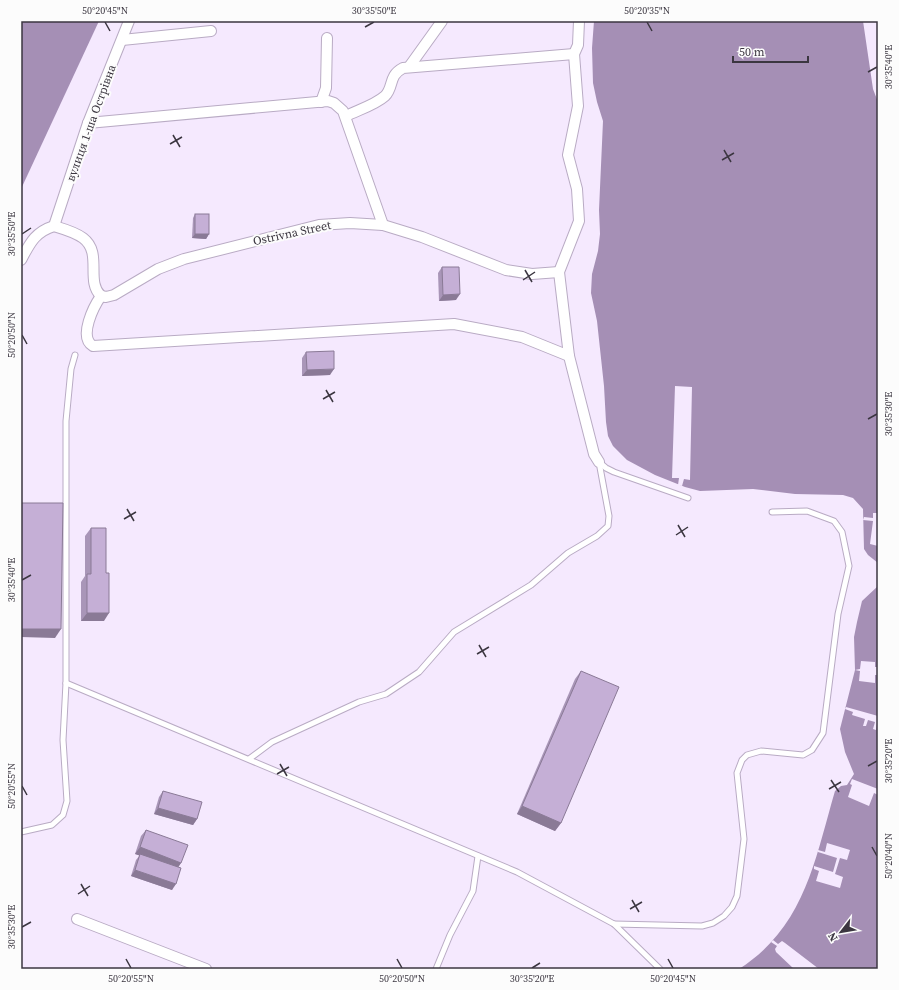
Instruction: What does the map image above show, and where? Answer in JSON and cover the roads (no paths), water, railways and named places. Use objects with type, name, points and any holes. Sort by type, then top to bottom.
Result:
[{"type":"street","name":"вулиця 1-ша Острівна","points":[[54,226],[88,124],[129,21]]},
{"type":"street","points":[[410,67],[442,21]]},
{"type":"street","points":[[579,21],[578,45],[574,54],[578,106],[568,155],[577,189],[579,221],[559,272],[569,356],[594,454],[599,462]]},
{"type":"street","points":[[122,40],[211,31]]},
{"type":"street","points":[[321,102],[326,88],[327,38]]},
{"type":"street","points":[[346,116],[383,97],[388,91],[393,76],[403,68],[574,54]]},
{"type":"street","points":[[88,124],[321,102],[334,103],[344,111],[383,225]]},
{"type":"street","name":"Ostrivna Street","points":[[101,296],[106,297],[114,295],[158,269],[184,259],[319,225],[350,222],[383,225],[422,237],[506,270],[532,274],[559,272]]},
{"type":"street","points":[[21,260],[32,239],[48,228],[54,226],[77,234],[90,246],[93,254],[95,286],[101,296],[94,307],[86,335],[88,342],[93,346],[454,324],[522,337],[569,356]]},
{"type":"street","points":[[77,919],[206,969]]},
{"type":"lane","points":[[21,832],[52,825],[63,815],[67,801],[63,740],[66,683],[66,421],[71,369],[76,354]]},
{"type":"lane","points":[[249,759],[272,742],[360,702],[386,694],[419,672],[454,632],[531,585],[568,553],[596,536],[608,526],[609,516],[599,462]]},
{"type":"lane","points":[[599,462],[614,472],[688,498]]},
{"type":"lane","points":[[614,924],[702,926],[713,923],[724,916],[732,907],[737,896],[744,839],[737,781],[738,766],[742,760],[754,752],[761,751],[803,755],[812,750],[823,733],[838,614],[850,566],[842,532],[834,521],[807,511],[772,512]]},
{"type":"lane","points":[[66,683],[517,872],[614,924],[660,969]]},
{"type":"lane","points":[[436,969],[450,935],[473,891],[478,856]]}]
